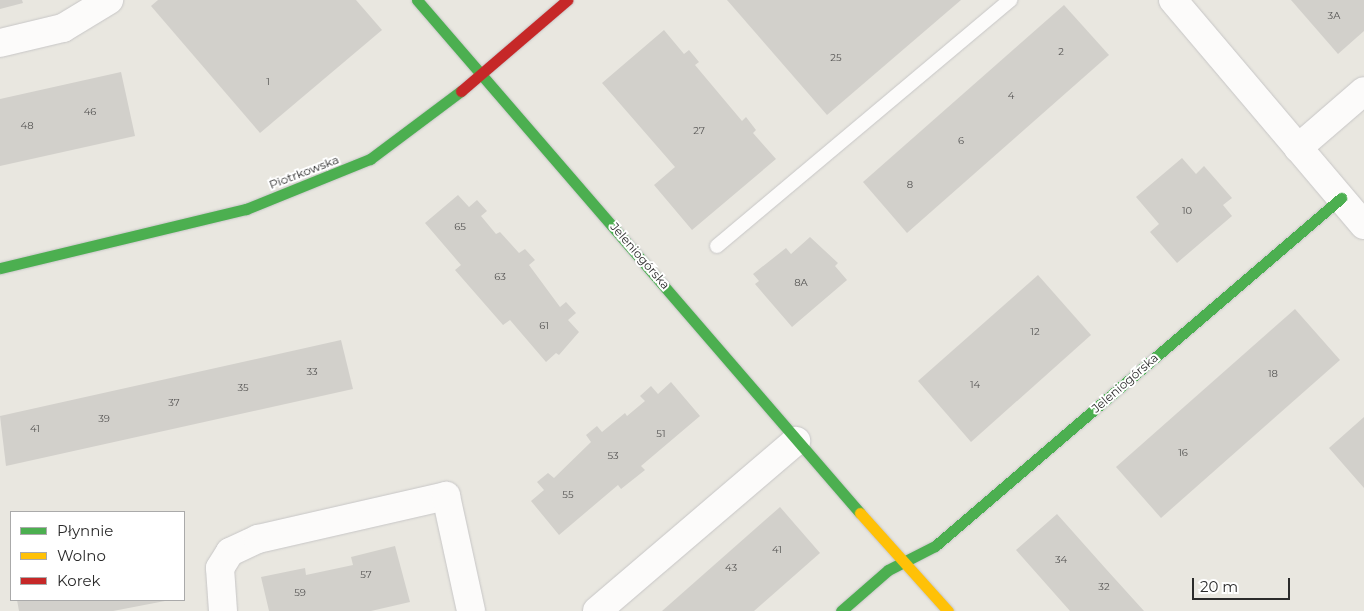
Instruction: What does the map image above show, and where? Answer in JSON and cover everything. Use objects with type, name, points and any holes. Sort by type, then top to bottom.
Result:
[{"type":"street","points":[[0,43],[63,28],[109,0]]},
{"type":"street","name":"Jeleniogórska","points":[[417,0],[796,441],[948,611]]},
{"type":"street","name":"Piotrkowska","points":[[0,268],[246,209],[325,180],[370,159],[442,108],[567,0]]},
{"type":"street","points":[[1173,0],[1364,225]]},
{"type":"street","points":[[1298,148],[1364,92]]},
{"type":"street","name":"Jeleniogórska","points":[[840,611],[888,570],[935,546],[1341,198]]},
{"type":"street","points":[[597,611],[796,441]]},
{"type":"street","points":[[223,611],[220,568],[230,552],[258,539],[446,496],[471,611]]},
{"type":"lane","points":[[717,246],[1010,0]]},
{"type":"building","points":[[0,0],[22,0],[23,3],[0,9]]},
{"type":"building","points":[[158,0],[356,0],[382,30],[260,133],[151,6]]},
{"type":"building","points":[[727,0],[961,0],[827,115]]},
{"type":"building","points":[[1291,0],[1364,0],[1364,31],[1338,54]]},
{"type":"building","points":[[1064,5],[1109,55],[907,233],[863,182]]},
{"type":"building","points":[[664,30],[684,54],[689,50],[699,62],[695,65],[742,121],[746,117],[756,130],[753,133],[776,159],[692,230],[654,185],[675,167],[602,83]]},
{"type":"building","points":[[121,72],[135,136],[0,166],[0,99]]},
{"type":"building","points":[[1182,158],[1196,174],[1204,166],[1232,198],[1223,205],[1232,216],[1177,263],[1150,232],[1159,224],[1136,197]]},
{"type":"building","points":[[458,195],[469,207],[477,200],[487,211],[481,216],[496,234],[500,232],[519,253],[525,249],[535,260],[529,265],[560,307],[566,302],[576,313],[568,320],[579,332],[559,355],[556,353],[546,362],[510,320],[503,325],[455,270],[461,265],[425,223]]},
{"type":"building","points":[[810,237],[838,263],[835,266],[847,280],[792,327],[755,284],[759,281],[753,274],[786,248],[791,254]]},
{"type":"building","points":[[1038,275],[1091,335],[971,442],[918,381]]},
{"type":"building","points":[[1295,309],[1340,360],[1161,518],[1116,467]]},
{"type":"building","points":[[341,340],[353,389],[6,466],[0,416]]},
{"type":"building","points":[[671,382],[700,416],[641,466],[645,470],[621,489],[618,485],[559,535],[531,501],[544,490],[537,482],[548,473],[554,478],[591,442],[586,435],[597,426],[602,432],[625,413],[627,416],[645,401],[640,396],[651,386],[658,394]]},
{"type":"building","points":[[1364,417],[1364,488],[1329,448]]},
{"type":"building","points":[[780,507],[820,553],[754,611],[662,611]]},
{"type":"building","points":[[1057,514],[1144,611],[1070,611],[1016,550]]},
{"type":"building","points":[[395,546],[410,602],[371,611],[269,611],[261,577],[305,568],[306,575],[353,565],[351,557]]},
{"type":"building","points":[[17,601],[165,601],[113,611],[19,611]]},
{"type":"traffic: fast","points":[[417,0],[860,513]]},
{"type":"traffic: fast","points":[[0,268],[246,209],[370,159],[461,91]]},
{"type":"traffic: fast","points":[[841,611],[888,570],[935,546],[1341,198]]},
{"type":"traffic: slow","points":[[860,513],[948,611]]},
{"type":"traffic: jam","points":[[461,91],[567,0]]}]
